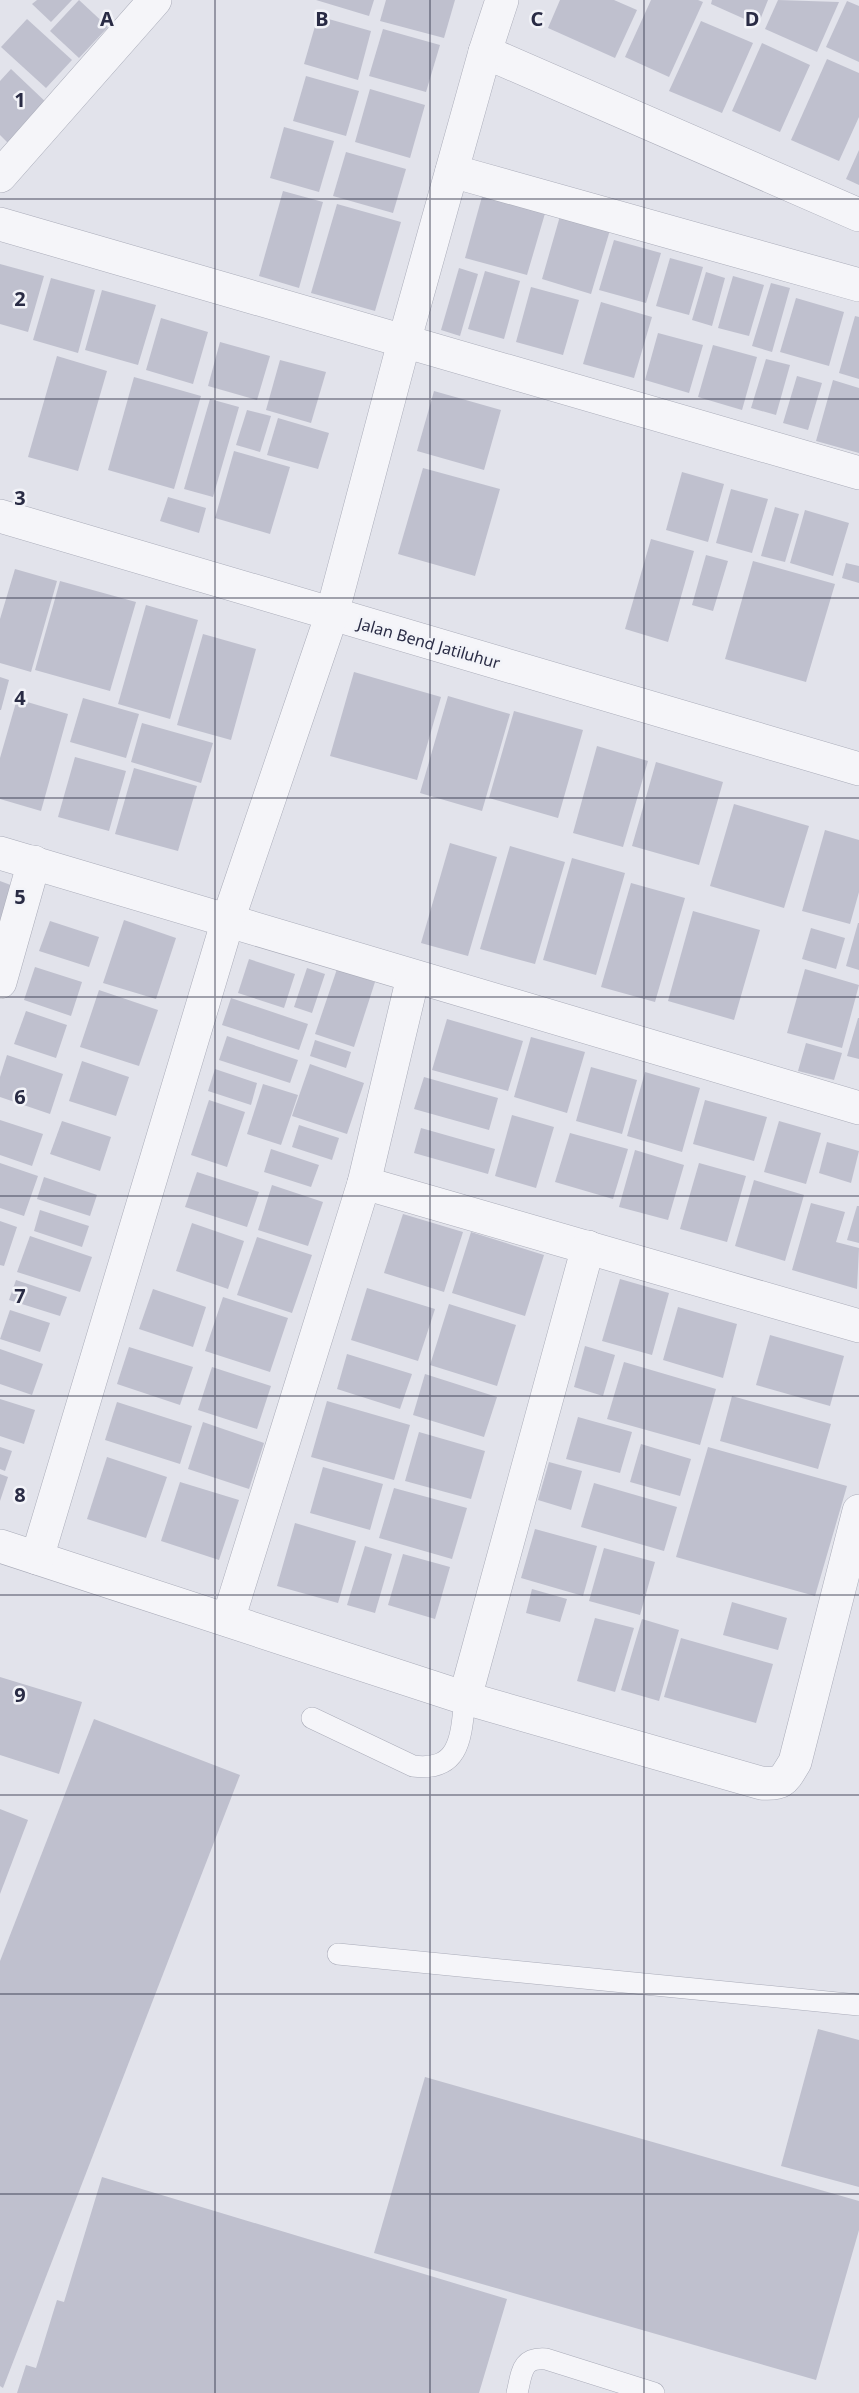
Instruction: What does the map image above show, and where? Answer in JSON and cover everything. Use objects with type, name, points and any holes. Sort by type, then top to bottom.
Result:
[{"type":"street","points":[[0,176],[155,0]]},
{"type":"street","points":[[37,1558],[228,920],[332,614],[404,342],[485,52],[502,0]]},
{"type":"street","points":[[485,52],[859,215]]},
{"type":"street","points":[[452,171],[859,285]]},
{"type":"street","points":[[0,224],[859,473]]},
{"type":"street","name":"Jalan Bend Jatiluhur","points":[[0,516],[859,769]]},
{"type":"street","points":[[0,853],[859,1108]]},
{"type":"street","points":[[0,982],[34,862]]},
{"type":"street","points":[[228,1620],[364,1183],[413,977]]},
{"type":"street","points":[[364,1183],[859,1326]]},
{"type":"street","points":[[465,1698],[588,1247]]},
{"type":"street","points":[[0,1546],[465,1698],[773,1785],[784,1780],[795,1762],[859,1511]]},
{"type":"lane","points":[[312,1718],[413,1766],[428,1768],[440,1765],[450,1758],[457,1747],[465,1698]]},
{"type":"lane","points":[[338,1954],[859,2005]]},
{"type":"lane","points":[[517,2393],[524,2366],[537,2358],[654,2393]]},
{"type":"building","points":[[37,0],[72,0],[51,22],[32,4]]},
{"type":"building","points":[[79,0],[108,27],[79,58],[50,31]]},
{"type":"building","points":[[316,0],[374,0],[369,16]]},
{"type":"building","points":[[386,0],[455,0],[444,38],[380,21]]},
{"type":"building","points":[[560,0],[614,0],[637,10],[615,58],[548,28]]},
{"type":"building","points":[[651,0],[698,0],[703,2],[669,77],[625,57]]},
{"type":"building","points":[[712,0],[768,0],[758,25],[711,4]]},
{"type":"building","points":[[778,0],[839,2],[817,52],[765,29]]},
{"type":"building","points":[[847,1],[859,6],[859,62],[826,47]]},
{"type":"building","points":[[318,16],[371,31],[358,80],[304,64]]},
{"type":"building","points":[[27,19],[72,60],[46,88],[1,47]]},
{"type":"building","points":[[701,21],[753,43],[722,113],[669,91]]},
{"type":"building","points":[[383,29],[440,45],[426,92],[369,76]]},
{"type":"building","points":[[762,43],[810,65],[780,132],[732,111]]},
{"type":"building","points":[[827,59],[859,73],[859,117],[839,161],[791,140]]},
{"type":"building","points":[[11,69],[50,106],[12,147],[0,135],[0,81]]},
{"type":"building","points":[[306,76],[359,91],[346,136],[293,121]]},
{"type":"building","points":[[370,89],[425,105],[410,158],[355,142]]},
{"type":"building","points":[[284,127],[334,141],[319,192],[270,178]]},
{"type":"building","points":[[859,150],[859,185],[846,179]]},
{"type":"building","points":[[346,152],[406,169],[393,213],[333,196]]},
{"type":"building","points":[[283,191],[323,202],[299,288],[259,276]]},
{"type":"building","points":[[483,193],[546,210],[527,275],[465,258]]},
{"type":"building","points":[[337,204],[401,222],[375,311],[311,293]]},
{"type":"building","points":[[560,216],[610,230],[591,294],[542,279]]},
{"type":"building","points":[[614,240],[661,253],[646,303],[599,290]]},
{"type":"building","points":[[670,258],[703,267],[689,315],[656,306]]},
{"type":"building","points":[[0,264],[44,276],[28,332],[0,324]]},
{"type":"building","points":[[459,268],[478,274],[460,336],[441,330]]},
{"type":"building","points":[[485,271],[520,281],[504,339],[468,329]]},
{"type":"building","points":[[706,272],[725,278],[712,326],[692,320]]},
{"type":"building","points":[[733,276],[764,285],[749,336],[718,328]]},
{"type":"building","points":[[51,278],[95,290],[78,353],[33,340]]},
{"type":"building","points":[[771,283],[790,288],[772,352],[752,346]]},
{"type":"building","points":[[531,287],[579,300],[563,355],[516,342]]},
{"type":"building","points":[[102,290],[156,305],[138,365],[85,350]]},
{"type":"building","points":[[796,298],[844,312],[829,366],[780,352]]},
{"type":"building","points":[[601,302],[652,317],[634,378],[583,364]]},
{"type":"building","points":[[855,316],[859,317],[859,379],[839,373]]},
{"type":"building","points":[[161,318],[208,332],[193,384],[146,370]]},
{"type":"building","points":[[658,333],[703,345],[689,393],[645,380]]},
{"type":"building","points":[[220,342],[270,356],[257,400],[208,386]]},
{"type":"building","points":[[713,345],[757,357],[742,410],[698,397]]},
{"type":"building","points":[[57,356],[107,371],[78,471],[28,457]]},
{"type":"building","points":[[766,359],[790,365],[776,415],[751,408]]},
{"type":"building","points":[[280,360],[326,372],[311,423],[266,410]]},
{"type":"building","points":[[797,376],[822,383],[808,430],[783,423]]},
{"type":"building","points":[[134,377],[201,396],[174,489],[108,470]]},
{"type":"building","points":[[833,380],[859,388],[859,453],[816,441]]},
{"type":"building","points":[[434,391],[501,410],[484,470],[417,451]]},
{"type":"building","points":[[210,399],[239,407],[213,497],[184,489]]},
{"type":"building","points":[[247,410],[271,416],[260,452],[236,445]]},
{"type":"building","points":[[278,418],[329,433],[318,469],[267,455]]},
{"type":"building","points":[[234,451],[290,467],[270,534],[215,518]]},
{"type":"building","points":[[423,468],[500,489],[475,576],[398,554]]},
{"type":"building","points":[[682,472],[724,484],[708,542],[666,530]]},
{"type":"building","points":[[731,489],[768,499],[752,553],[716,543]]},
{"type":"building","points":[[168,497],[206,508],[199,533],[160,521]]},
{"type":"building","points":[[775,507],[799,514],[785,562],[761,556]]},
{"type":"building","points":[[805,510],[849,523],[833,576],[790,563]]},
{"type":"building","points":[[651,539],[694,551],[668,642],[625,629]]},
{"type":"building","points":[[706,555],[728,561],[713,611],[692,605]]},
{"type":"building","points":[[753,561],[835,584],[806,682],[725,659]]},
{"type":"building","points":[[846,563],[859,566],[859,583],[842,578]]},
{"type":"building","points":[[15,569],[57,581],[31,672],[0,663],[0,619]]},
{"type":"building","points":[[60,581],[136,602],[110,691],[35,670]]},
{"type":"building","points":[[146,605],[198,620],[170,719],[118,704]]},
{"type":"building","points":[[203,634],[256,649],[231,740],[177,725]]},
{"type":"building","points":[[354,672],[441,697],[417,780],[330,756]]},
{"type":"building","points":[[0,677],[9,680],[1,710],[0,710]]},
{"type":"building","points":[[448,696],[510,714],[482,811],[420,793]]},
{"type":"building","points":[[83,698],[139,714],[126,758],[70,742]]},
{"type":"building","points":[[17,699],[68,714],[41,811],[0,799],[0,758]]},
{"type":"building","points":[[514,711],[583,730],[558,818],[489,798]]},
{"type":"building","points":[[142,723],[213,743],[201,783],[131,762]]},
{"type":"building","points":[[597,746],[648,761],[623,847],[573,833]]},
{"type":"building","points":[[75,757],[126,771],[109,831],[58,817]]},
{"type":"building","points":[[656,762],[723,782],[699,865],[632,846]]},
{"type":"building","points":[[134,768],[197,786],[178,851],[115,834]]},
{"type":"building","points":[[734,804],[809,826],[784,908],[710,886]]},
{"type":"building","points":[[825,830],[859,840],[859,892],[850,924],[802,911]]},
{"type":"building","points":[[450,843],[497,857],[468,956],[421,943]]},
{"type":"building","points":[[510,846],[565,862],[535,964],[480,949]]},
{"type":"building","points":[[572,858],[625,873],[596,975],[543,960]]},
{"type":"building","points":[[0,881],[16,887],[0,935]]},
{"type":"building","points":[[631,883],[685,898],[655,1002],[601,987]]},
{"type":"building","points":[[693,911],[760,930],[734,1020],[668,1001]]},
{"type":"building","points":[[124,920],[176,938],[156,999],[103,983]]},
{"type":"building","points":[[50,921],[99,937],[89,967],[39,951]]},
{"type":"building","points":[[859,923],[859,970],[846,966]]},
{"type":"building","points":[[811,928],[845,938],[836,969],[802,959]]},
{"type":"building","points":[[249,959],[295,974],[284,1008],[238,993]]},
{"type":"building","points":[[35,967],[82,982],[71,1016],[24,1000]]},
{"type":"building","points":[[307,968],[325,974],[312,1013],[294,1007]]},
{"type":"building","points":[[337,969],[375,982],[354,1047],[315,1034]]},
{"type":"building","points":[[805,969],[859,985],[842,1048],[787,1033]]},
{"type":"building","points":[[99,990],[158,1010],[139,1066],[80,1047]]},
{"type":"building","points":[[231,998],[308,1024],[299,1050],[222,1025]]},
{"type":"building","points":[[26,1011],[67,1025],[56,1058],[14,1044]]},
{"type":"building","points":[[859,1018],[859,1059],[847,1056]]},
{"type":"building","points":[[447,1019],[523,1041],[508,1091],[432,1070]]},
{"type":"building","points":[[227,1036],[298,1060],[290,1083],[219,1060]]},
{"type":"building","points":[[531,1037],[585,1052],[567,1113],[514,1097]]},
{"type":"building","points":[[315,1040],[351,1052],[346,1068],[310,1056]]},
{"type":"building","points":[[806,1043],[842,1053],[834,1080],[798,1071]]},
{"type":"building","points":[[7,1055],[63,1074],[50,1114],[0,1097],[0,1077]]},
{"type":"building","points":[[82,1061],[129,1077],[116,1116],[69,1101]]},
{"type":"building","points":[[310,1064],[364,1083],[347,1134],[292,1116]]},
{"type":"building","points":[[591,1067],[637,1080],[622,1134],[576,1121]]},
{"type":"building","points":[[215,1069],[257,1083],[251,1105],[208,1091]]},
{"type":"building","points":[[645,1072],[700,1088],[682,1152],[627,1136]]},
{"type":"building","points":[[424,1077],[498,1098],[489,1130],[414,1109]]},
{"type":"building","points":[[263,1084],[298,1095],[281,1145],[247,1134]]},
{"type":"building","points":[[209,1100],[245,1112],[227,1167],[191,1155]]},
{"type":"building","points":[[705,1100],[767,1117],[754,1161],[693,1144]]},
{"type":"building","points":[[512,1115],[554,1127],[536,1188],[495,1176]]},
{"type":"building","points":[[0,1120],[43,1134],[32,1166],[0,1155]]},
{"type":"building","points":[[62,1121],[111,1137],[100,1171],[50,1154]]},
{"type":"building","points":[[779,1121],[821,1133],[806,1184],[764,1172]]},
{"type":"building","points":[[299,1125],[339,1138],[332,1160],[292,1147]]},
{"type":"building","points":[[421,1128],[495,1149],[488,1174],[414,1153]]},
{"type":"building","points":[[570,1133],[628,1149],[613,1199],[555,1182]]},
{"type":"building","points":[[827,1142],[859,1151],[851,1183],[819,1173]]},
{"type":"building","points":[[271,1149],[319,1165],[311,1187],[264,1172]]},
{"type":"building","points":[[635,1150],[684,1165],[668,1220],[619,1207]]},
{"type":"building","points":[[0,1163],[38,1176],[24,1216],[0,1208]]},
{"type":"building","points":[[699,1163],[746,1176],[727,1242],[680,1229]]},
{"type":"building","points":[[197,1172],[259,1192],[247,1227],[185,1207]]},
{"type":"building","points":[[44,1177],[97,1195],[90,1216],[37,1199]]},
{"type":"building","points":[[754,1180],[804,1195],[785,1261],[735,1246]]},
{"type":"building","points":[[272,1185],[323,1202],[308,1246],[258,1230]]},
{"type":"building","points":[[811,1203],[845,1212],[836,1242],[859,1248],[857,1289],[792,1270]]},
{"type":"building","points":[[857,1206],[859,1206],[859,1243],[847,1240]]},
{"type":"building","points":[[40,1210],[89,1226],[82,1247],[34,1231]]},
{"type":"building","points":[[403,1214],[463,1232],[444,1292],[384,1273]]},
{"type":"building","points":[[0,1221],[17,1227],[4,1266],[0,1265]]},
{"type":"building","points":[[192,1223],[244,1241],[228,1289],[176,1271]]},
{"type":"building","points":[[471,1232],[544,1255],[525,1316],[452,1293]]},
{"type":"building","points":[[30,1236],[92,1257],[80,1292],[17,1272]]},
{"type":"building","points":[[257,1237],[312,1255],[292,1313],[237,1295]]},
{"type":"building","points":[[620,1279],[669,1293],[652,1355],[602,1341]]},
{"type":"building","points":[[16,1280],[67,1297],[60,1316],[9,1300]]},
{"type":"building","points":[[367,1288],[435,1309],[418,1361],[351,1340]]},
{"type":"building","points":[[153,1289],[206,1307],[193,1347],[139,1329]]},
{"type":"building","points":[[223,1297],[288,1318],[270,1372],[205,1351]]},
{"type":"building","points":[[449,1304],[516,1325],[497,1386],[430,1365]]},
{"type":"building","points":[[678,1307],[737,1324],[723,1378],[663,1360]]},
{"type":"building","points":[[10,1310],[50,1323],[40,1352],[0,1339]]},
{"type":"building","points":[[770,1335],[844,1356],[830,1406],[756,1385]]},
{"type":"building","points":[[585,1346],[615,1355],[603,1396],[574,1387]]},
{"type":"building","points":[[129,1347],[193,1367],[180,1405],[117,1384]]},
{"type":"building","points":[[0,1349],[43,1364],[32,1395],[0,1384]]},
{"type":"building","points":[[347,1354],[412,1374],[400,1409],[337,1389]]},
{"type":"building","points":[[624,1362],[716,1389],[700,1445],[607,1419]]},
{"type":"building","points":[[212,1367],[271,1386],[257,1429],[198,1410]]},
{"type":"building","points":[[425,1374],[497,1397],[484,1437],[413,1415]]},
{"type":"building","points":[[732,1396],[831,1424],[818,1469],[720,1441]]},
{"type":"building","points":[[0,1399],[35,1410],[24,1444],[0,1436]]},
{"type":"building","points":[[327,1401],[410,1425],[394,1480],[311,1457]]},
{"type":"building","points":[[117,1402],[192,1426],[180,1464],[105,1440]]},
{"type":"building","points":[[578,1417],[632,1432],[620,1473],[566,1459]]},
{"type":"building","points":[[203,1422],[264,1443],[249,1489],[188,1469]]},
{"type":"building","points":[[419,1432],[485,1451],[471,1499],[405,1481]]},
{"type":"building","points":[[641,1444],[691,1459],[680,1496],[630,1482]]},
{"type":"building","points":[[0,1447],[12,1451],[5,1471],[0,1469]]},
{"type":"building","points":[[708,1447],[847,1486],[815,1596],[676,1557]]},
{"type":"building","points":[[107,1457],[167,1477],[146,1538],[87,1519]]},
{"type":"building","points":[[549,1462],[582,1471],[571,1510],[538,1500]]},
{"type":"building","points":[[323,1467],[383,1484],[370,1530],[310,1513]]},
{"type":"building","points":[[0,1474],[8,1477],[0,1501]]},
{"type":"building","points":[[180,1482],[239,1500],[219,1560],[161,1541]]},
{"type":"building","points":[[594,1483],[677,1507],[664,1551],[581,1527]]},
{"type":"building","points":[[394,1488],[467,1508],[452,1559],[379,1538]]},
{"type":"building","points":[[295,1523],[356,1541],[338,1603],[277,1586]]},
{"type":"building","points":[[535,1529],[597,1546],[583,1596],[521,1578]]},
{"type":"building","points":[[365,1546],[392,1554],[375,1613],[347,1605]]},
{"type":"building","points":[[604,1548],[655,1562],[640,1615],[589,1601]]},
{"type":"building","points":[[403,1554],[450,1567],[435,1619],[388,1605]]},
{"type":"building","points":[[532,1589],[567,1599],[560,1622],[526,1613]]},
{"type":"building","points":[[732,1602],[787,1618],[778,1650],[723,1635]]},
{"type":"building","points":[[595,1618],[634,1628],[615,1692],[577,1681]]},
{"type":"building","points":[[642,1619],[679,1630],[659,1701],[621,1690]]},
{"type":"building","points":[[681,1638],[773,1664],[756,1723],[664,1697]]},
{"type":"building","points":[[0,1677],[82,1702],[59,1774],[0,1755]]},
{"type":"building","points":[[94,1719],[240,1775],[3,2388],[0,2386],[0,1961]]},
{"type":"building","points":[[0,1809],[28,1820],[0,1894]]},
{"type":"building","points":[[818,2029],[859,2040],[859,2187],[781,2166]]},
{"type":"building","points":[[425,2077],[859,2201],[859,2230],[816,2380],[374,2253]]},
{"type":"building","points":[[102,2177],[507,2299],[479,2393],[17,2393],[26,2365],[36,2368],[57,2300],[64,2302]]}]
